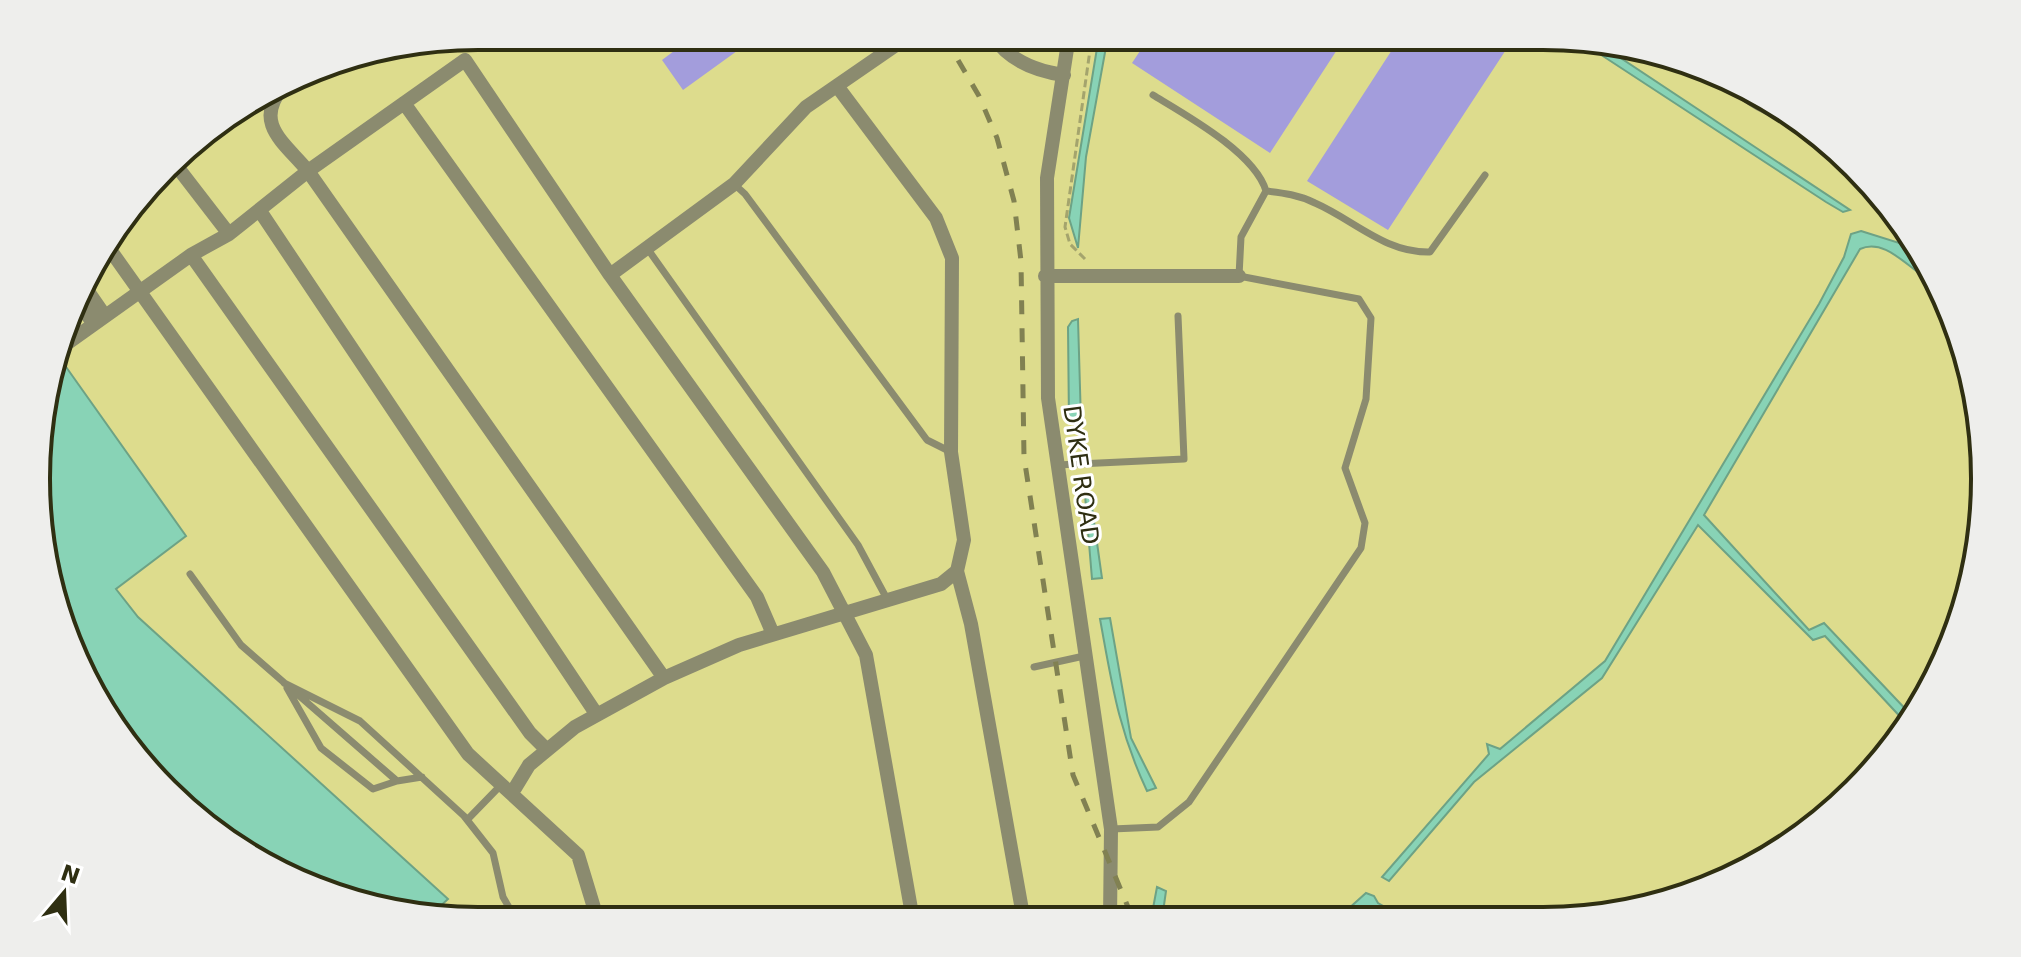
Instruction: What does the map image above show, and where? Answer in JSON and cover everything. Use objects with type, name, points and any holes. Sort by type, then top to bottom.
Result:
[{"type":"street","points":[[610,275],[734,184],[806,107],[889,50]]},
{"type":"street","points":[[1007,50],[1018,61],[1040,71],[1064,75]]},
{"type":"street","name":"DYKE ROAD","points":[[1067,50],[1047,178],[1045,276],[1048,398],[1111,829],[1110,907]]},
{"type":"street","points":[[84,327],[191,255],[229,234],[308,171],[465,60],[610,275],[823,572],[847,612],[866,655],[911,907]]},
{"type":"street","points":[[837,86],[936,218],[952,258],[951,452],[964,540],[957,571],[971,624],[1021,907]]},
{"type":"street","points":[[404,103],[757,597],[773,634]]},
{"type":"street","points":[[270,104],[267,115],[274,129],[308,171],[664,678]]},
{"type":"street","points":[[181,171],[229,234]]},
{"type":"street","points":[[260,211],[597,715]]},
{"type":"street","points":[[113,254],[468,754],[578,855],[594,907]]},
{"type":"street","points":[[191,255],[530,733],[547,750]]},
{"type":"street","points":[[1045,276],[1239,276]]},
{"type":"street","points":[[507,788],[529,765],[575,727],[664,678],[739,645],[941,584],[957,571]]},
{"type":"lane","points":[[1111,829],[1158,827],[1189,802],[1361,548],[1365,523],[1345,468],[1366,399],[1371,318],[1359,299],[1239,276],[1241,237],[1266,191],[1262,176],[1199,123],[1153,95]]},
{"type":"lane","points":[[1266,191],[1293,194],[1318,204],[1408,253],[1430,252],[1485,175]]},
{"type":"lane","points":[[734,184],[745,194],[927,440],[951,452]]},
{"type":"lane","points":[[647,248],[858,545],[888,601]]},
{"type":"lane","points":[[1057,465],[1184,459],[1178,316]]},
{"type":"lane","points":[[190,574],[241,645],[397,781]]},
{"type":"lane","points":[[1034,667],[1084,656]]},
{"type":"lane","points":[[284,683],[360,721],[467,820],[493,853],[503,897],[509,907]]},
{"type":"lane","points":[[284,683],[321,748],[373,789],[422,777]]},
{"type":"lane","points":[[467,820],[507,788]]},
{"type":"path","points":[[1090,50],[1065,227],[1070,244],[1083,259],[1090,260],[1090,278]]},
{"type":"shaded area","points":[[1097,50],[1105,50],[1086,157],[1078,248],[1069,218]]},
{"type":"shaded area","points":[[1542,50],[1598,54],[1653,65],[1706,83],[1757,107],[1825,156],[1865,196],[1914,264],[1938,315],[1963,395],[1970,450],[1967,534],[1963,562],[1948,616],[1914,693],[1865,761],[1825,801],[1781,835],[1732,863],[1653,892],[1571,906],[441,905],[447,899],[138,617],[116,588],[186,535],[66,366],[83,315],[107,264],[156,196],[196,156],[264,107],[341,73],[395,58],[450,51]]},
{"type":"shaded area","points":[[1600,54],[1619,57],[1850,210],[1843,212]]},
{"type":"shaded area","points":[[1861,231],[1901,244],[1918,273],[1884,249],[1860,249],[1704,515],[1809,630],[1824,623],[1905,708],[1900,716],[1825,636],[1813,640],[1698,525],[1602,678],[1474,782],[1389,881],[1382,877],[1489,754],[1487,744],[1500,749],[1605,661],[1819,304],[1844,257],[1851,234]]},
{"type":"shaded area","points":[[1078,319],[1081,422],[1069,423],[1068,327]]},
{"type":"shaded area","points":[[66,366],[186,536],[116,589],[138,617],[448,899],[441,905],[368,892],[315,874],[264,850],[196,801],[156,761],[122,717],[83,642],[58,562],[51,507],[51,450],[58,395]]},
{"type":"shaded area","points":[[1090,493],[1102,578],[1092,579],[1085,495]]},
{"type":"shaded area","points":[[1110,618],[1131,738],[1156,788],[1147,791],[1129,747],[1112,686],[1100,619]]},
{"type":"shaded area","points":[[1157,887],[1166,891],[1164,907],[1153,907]]},
{"type":"shaded area","points":[[1366,893],[1385,907],[1350,907]]},
{"type":"building","points":[[675,50],[737,51],[683,90],[662,60]]},
{"type":"building","points":[[1141,50],[1337,50],[1270,153],[1132,63]]},
{"type":"building","points":[[1392,50],[1506,50],[1388,230],[1307,181]]},
{"type":"railway","points":[[952,50],[979,96],[997,138],[1014,201],[1021,261],[1024,457],[1073,775],[1128,907]]}]
